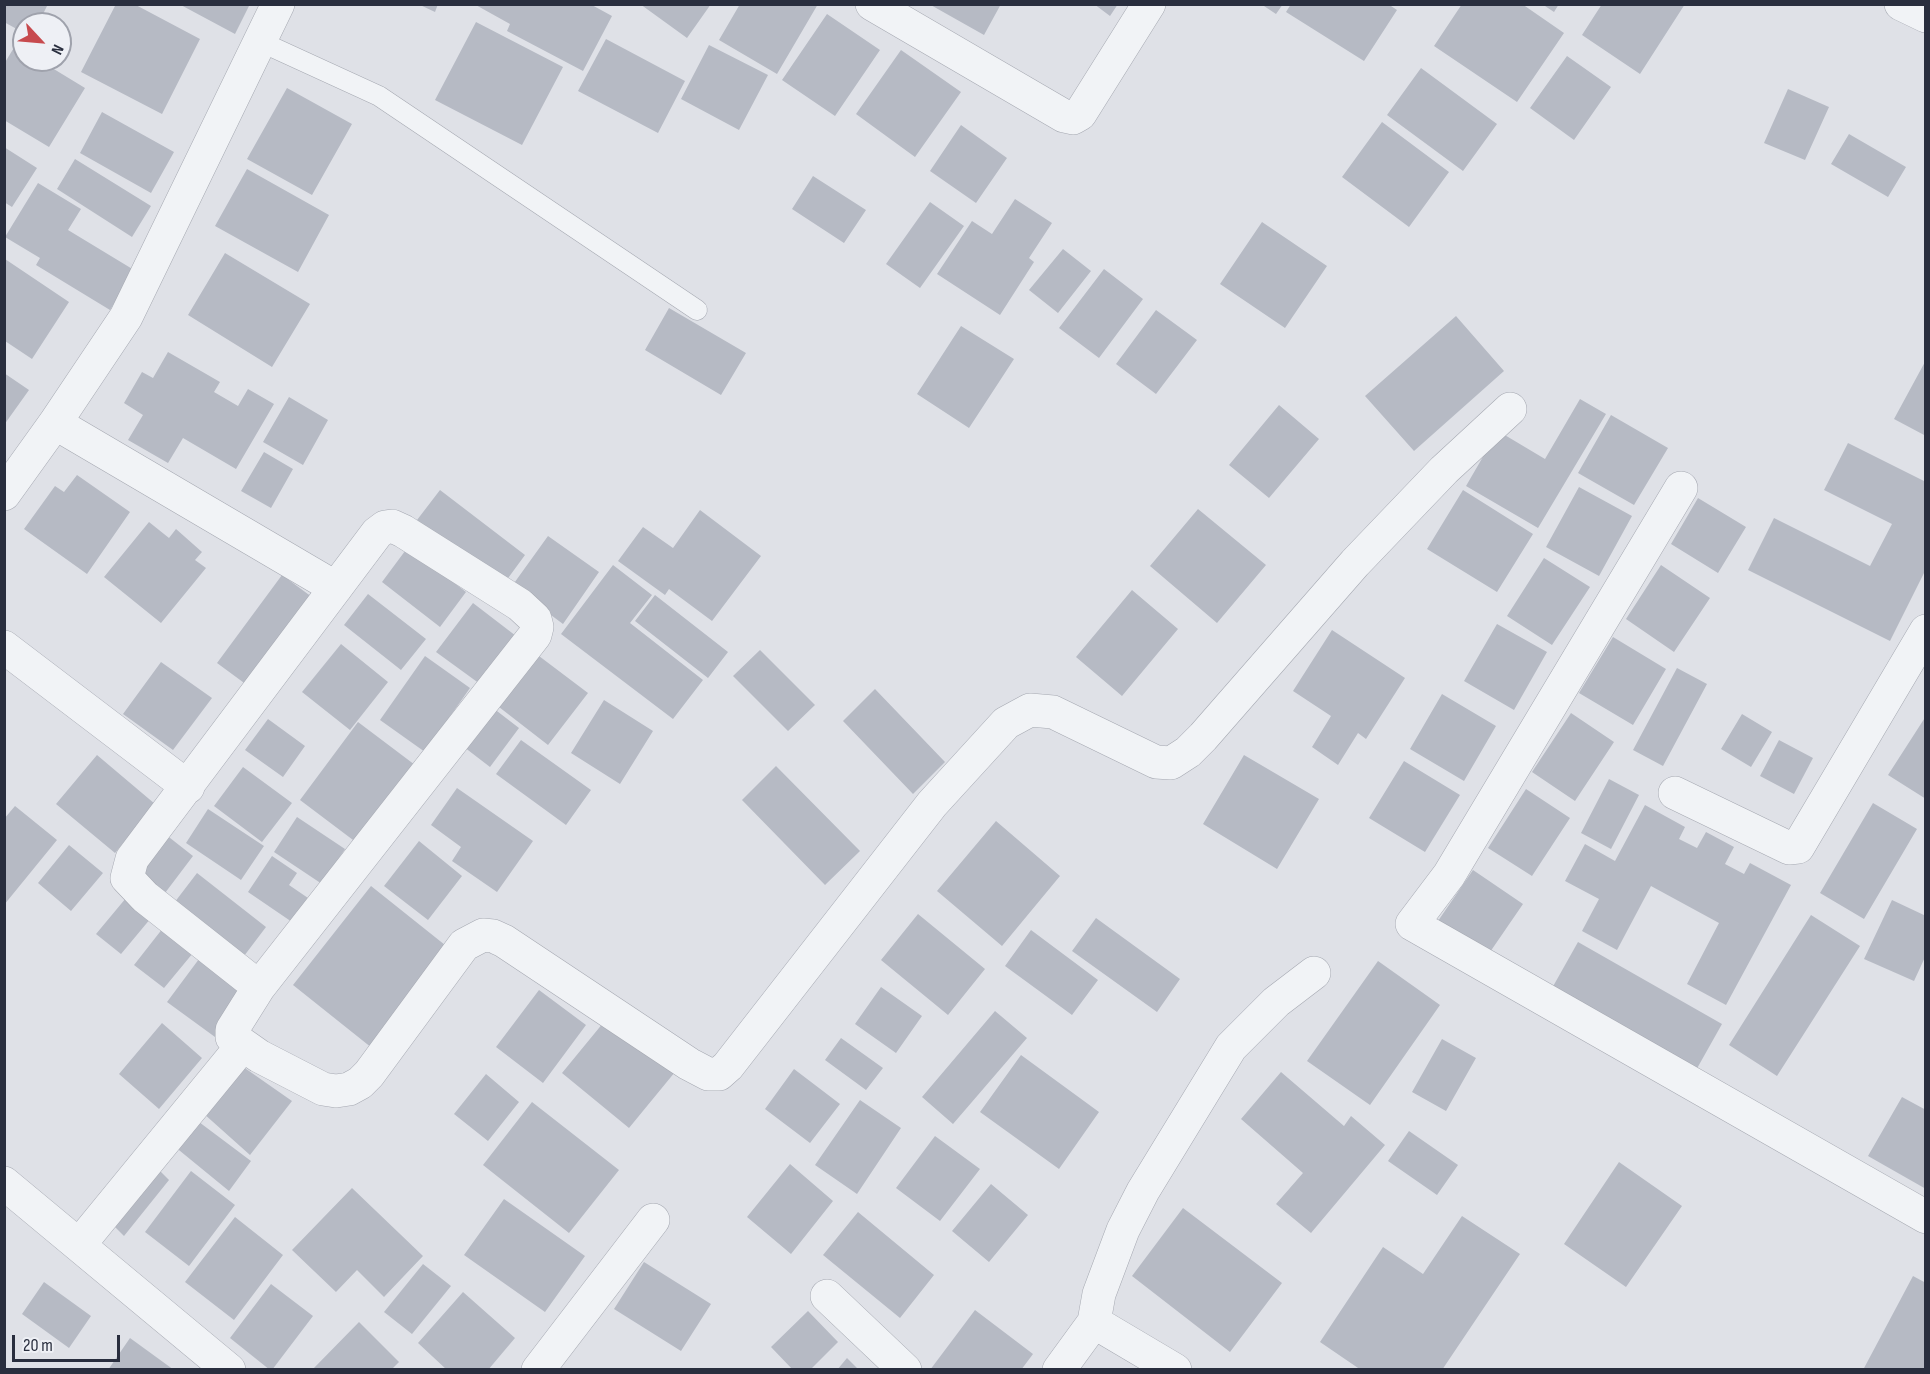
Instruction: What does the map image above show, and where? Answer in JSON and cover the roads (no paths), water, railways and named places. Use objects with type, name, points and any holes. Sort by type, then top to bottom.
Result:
[{"type":"street","points":[[4,494],[56,423],[126,317],[278,4]]},
{"type":"street","points":[[872,4],[1064,116],[1073,118],[1080,114],[1149,4]]},
{"type":"street","points":[[1901,4],[1926,16]]},
{"type":"street","points":[[259,987],[145,897],[127,878],[132,859],[377,533],[385,527],[392,526],[520,605],[535,619],[537,627],[535,635],[259,987],[232,1030],[232,1037],[242,1046],[323,1089],[336,1091],[349,1089],[369,1074],[464,945],[483,935],[504,941],[689,1065],[708,1074],[719,1074],[728,1066],[932,804],[1006,723],[1030,710],[1053,712],[1156,762],[1171,763],[1188,752],[1203,737],[1355,563],[1436,478],[1510,409]]},
{"type":"street","points":[[56,423],[336,588]]},
{"type":"street","points":[[1681,488],[1449,875],[1412,924],[1926,1217]]},
{"type":"street","points":[[1675,792],[1789,848],[1798,848],[1926,631]]},
{"type":"street","points":[[4,647],[188,787]]},
{"type":"street","points":[[1059,1370],[1094,1322],[1103,1284],[1123,1230],[1143,1191],[1231,1047],[1276,1002],[1314,973]]},
{"type":"street","points":[[79,1245],[242,1046]]},
{"type":"street","points":[[4,1183],[218,1366]]},
{"type":"street","points":[[538,1370],[652,1220]]},
{"type":"street","points":[[827,1296],[905,1370]]},
{"type":"street","points":[[1094,1322],[1175,1370]]},
{"type":"lane","points":[[259,41],[379,96],[697,310]]}]
